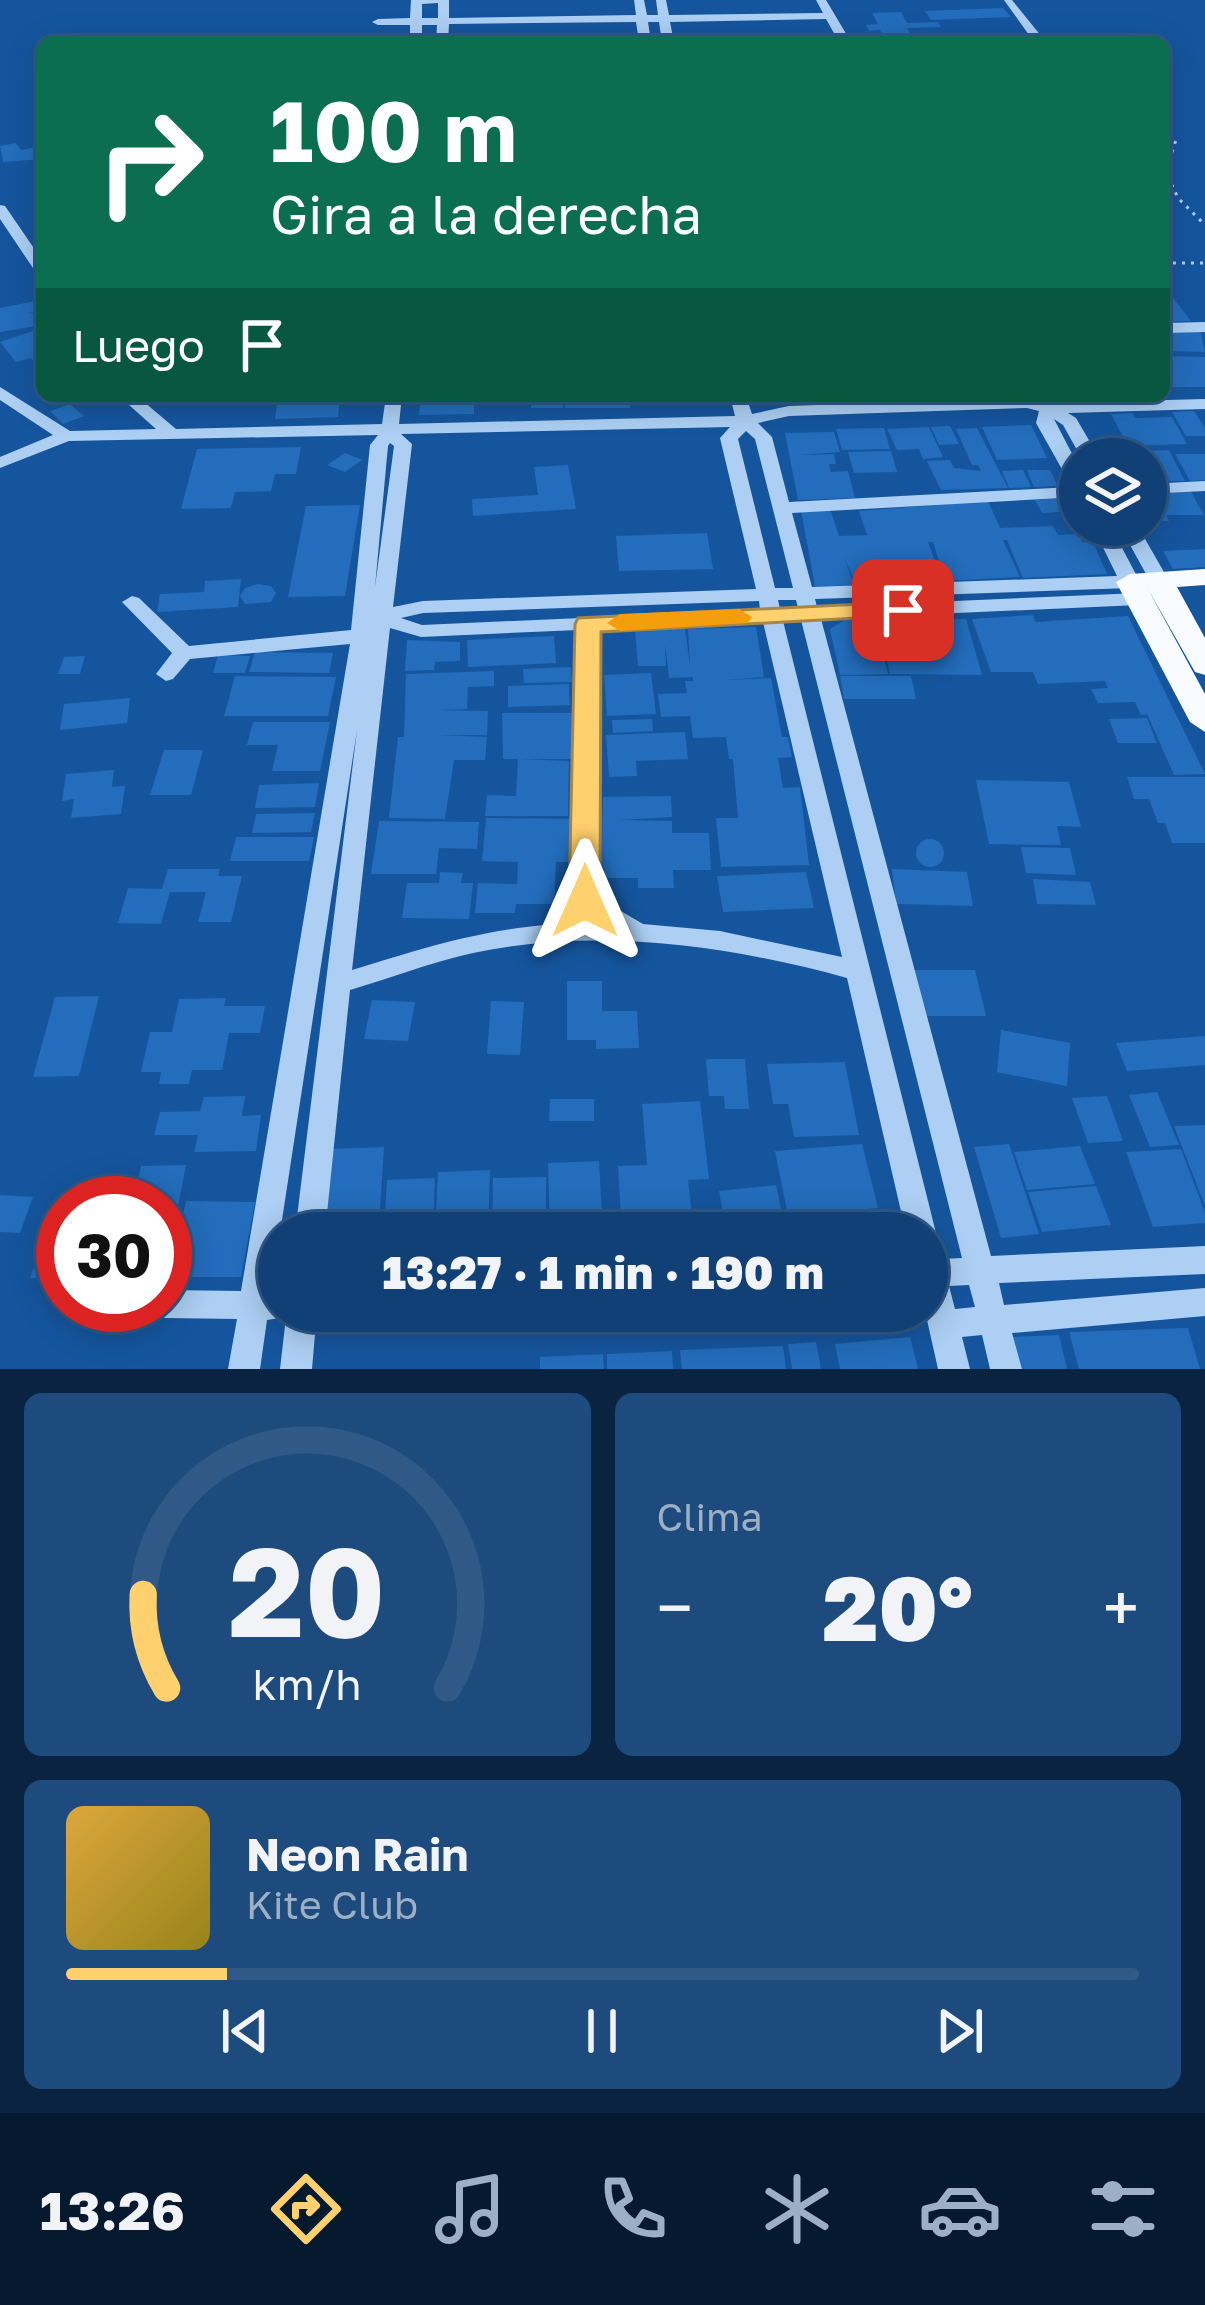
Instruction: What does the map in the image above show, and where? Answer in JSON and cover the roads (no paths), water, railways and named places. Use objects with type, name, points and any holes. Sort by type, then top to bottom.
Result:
[{"type":"main road","points":[[1149,589],[1205,577]]},
{"type":"main road","points":[[1149,589],[1205,595]]},
{"type":"main road","points":[[1149,589],[1205,665]]},
{"type":"main road","points":[[1149,589],[1205,722]]},
{"type":"street","points":[[416,36],[416,1],[443,0],[442,36]]},
{"type":"street","points":[[639,0],[644,36]]},
{"type":"street","points":[[661,0],[667,36]]},
{"type":"street","points":[[821,0],[842,36]]},
{"type":"street","points":[[1008,2],[1035,36]]},
{"type":"street","points":[[379,22],[830,16]]},
{"type":"street","points":[[0,209],[36,262]]},
{"type":"street","points":[[1170,328],[1205,327]]},
{"type":"street","points":[[0,392],[66,436]]},
{"type":"street","points":[[134,402],[172,434]]},
{"type":"street","points":[[313,1212],[341,983],[379,445],[389,433],[393,402]]},
{"type":"street","points":[[0,463],[66,436],[389,433],[741,408],[792,424],[1032,415],[1045,402],[1205,404]]},
{"type":"street","points":[[1045,402],[1070,422],[1079,438]]},
{"type":"street","points":[[1045,402],[1045,423],[1059,449]]},
{"type":"street","points":[[741,408],[763,437],[1006,1369]]},
{"type":"street","points":[[741,408],[729,438],[916,1212]]},
{"type":"street","points":[[1167,488],[1205,486]]},
{"type":"street","points":[[781,508],[1059,490]]},
{"type":"street","points":[[1117,546],[1149,589]]},
{"type":"street","points":[[1135,546],[1149,589]]},
{"type":"street","points":[[166,674],[184,652],[368,624],[423,607],[769,605],[1149,589]]},
{"type":"street","points":[[132,602],[184,652]]},
{"type":"street","points":[[368,624],[422,631],[588,624],[769,605]]},
{"type":"street","points":[[281,1212],[368,624]]},
{"type":"street","points":[[588,624],[585,901],[638,932]]},
{"type":"street","points":[[341,983],[490,940],[638,932],[713,935],[855,970]]},
{"type":"street","points":[[948,1270],[981,1273],[1205,1260]]},
{"type":"street","points":[[948,1324],[1205,1302]]},
{"type":"street","points":[[192,1305],[258,1306]]},
{"type":"street","points":[[244,1369],[258,1331]]},
{"type":"street","points":[[296,1369],[300,1332]]},
{"type":"street","points":[[945,1332],[954,1369]]}]
